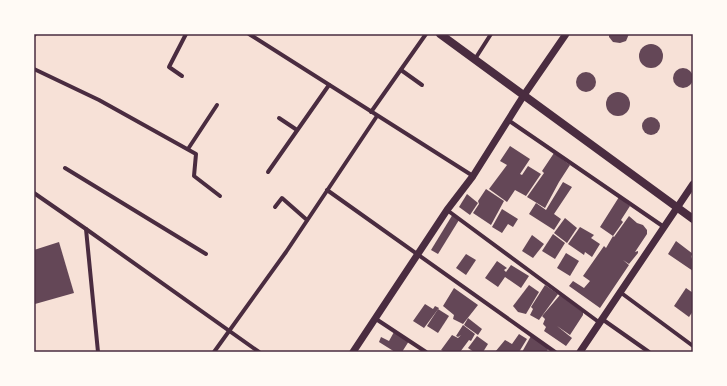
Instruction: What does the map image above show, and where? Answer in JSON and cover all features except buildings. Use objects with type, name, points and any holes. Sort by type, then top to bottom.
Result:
[{"type":"main road","points":[[440,34],[693,219]]},
{"type":"street","points":[[182,76],[169,67],[186,34]]},
{"type":"street","points":[[249,34],[473,176]]},
{"type":"street","points":[[371,112],[426,34]]},
{"type":"street","points":[[475,59],[491,34]]},
{"type":"street","points":[[353,352],[447,210],[473,176],[524,95],[566,34]]},
{"type":"street","points":[[34,69],[99,100],[196,154],[194,176],[220,196]]},
{"type":"street","points":[[401,70],[422,85]]},
{"type":"street","points":[[268,172],[329,85]]},
{"type":"street","points":[[188,149],[217,105]]},
{"type":"street","points":[[214,352],[286,252],[377,116]]},
{"type":"street","points":[[279,118],[297,130]]},
{"type":"street","points":[[508,120],[664,227]]},
{"type":"street","points":[[65,168],[206,254]]},
{"type":"street","points":[[580,352],[693,184]]},
{"type":"street","points":[[327,190],[555,352]]},
{"type":"street","points":[[34,193],[259,352]]},
{"type":"street","points":[[275,206],[282,198],[307,220]]},
{"type":"street","points":[[447,210],[601,321],[648,352]]},
{"type":"street","points":[[86,229],[98,352]]},
{"type":"street","points":[[620,292],[693,346]]},
{"type":"street","points":[[376,319],[426,352]]}]
